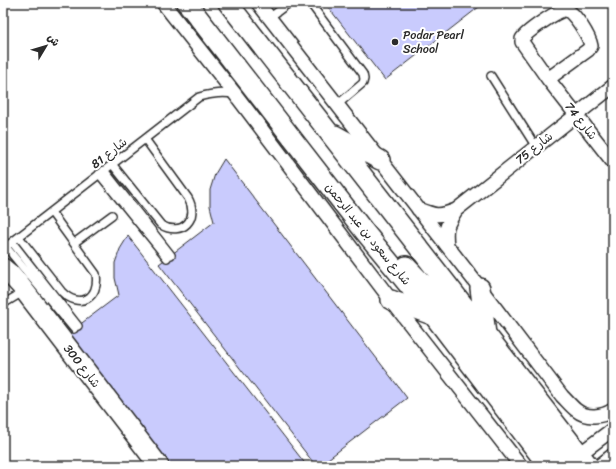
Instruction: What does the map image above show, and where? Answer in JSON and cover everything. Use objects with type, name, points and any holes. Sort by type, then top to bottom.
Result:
[{"type":"main road","name":"شارع سعود بن عبد الرحمن","points":[[187,3],[364,231],[433,315],[548,466]]},
{"type":"main road","points":[[228,3],[486,334],[574,463]]},
{"type":"main road","points":[[328,131],[380,160]]},
{"type":"main road","points":[[364,231],[390,250],[432,293],[574,463]]},
{"type":"main road","name":"شارع 300","points":[[3,268],[25,291],[159,466]]},
{"type":"main road","points":[[480,288],[486,334]]},
{"type":"main road","points":[[391,300],[433,315]]},
{"type":"street","name":"شارع سعود بن عبد الرحمن","points":[[163,3],[235,94],[391,300],[521,466]]},
{"type":"street","points":[[258,3],[480,288],[562,396],[578,412],[588,415],[597,416],[606,414],[613,410]]},
{"type":"street","name":"شارع 74","points":[[548,79],[588,50],[591,46],[590,41],[582,27],[568,10],[558,12],[524,35],[522,42],[548,79],[613,162]]},
{"type":"street","name":"شارع 75","points":[[447,246],[445,233],[448,222],[456,210],[613,86]]},
{"type":"street","name":"شارع 75","points":[[418,210],[432,215],[442,215],[456,210]]},
{"type":"street","points":[[574,463],[613,429]]},
{"type":"street","points":[[599,466],[613,455]]},
{"type":"lane","points":[[269,18],[289,3]]},
{"type":"lane","points":[[310,3],[363,74],[363,83],[337,105]]},
{"type":"lane","points":[[491,76],[536,147]]},
{"type":"lane","name":"شارع 81","points":[[7,246],[199,97],[217,93],[235,94]]},
{"type":"lane","points":[[112,164],[161,225],[167,229],[174,230],[187,224],[193,211],[192,204],[145,139]]},
{"type":"lane","points":[[102,172],[169,256]]},
{"type":"lane","points":[[19,237],[62,292],[68,297],[75,300],[83,300],[90,296],[96,290],[98,282],[96,274],[51,212]]},
{"type":"lane","points":[[74,243],[112,215]]},
{"type":"lane","points":[[7,246],[76,328]]},
{"type":"lane","points":[[3,304],[25,291]]},
{"type":"building","name":"Podar Pearl School","points":[[325,3],[484,3],[385,80]]},
{"type":"building","points":[[224,159],[407,398],[319,466],[316,466],[159,264],[214,222],[210,206],[210,190],[215,174]]},
{"type":"building","points":[[128,236],[307,466],[167,466],[66,335],[119,295],[115,278],[115,263],[120,249]]},
{"type":"place","name":"Podar Pearl School","points":[[395,42]]}]
